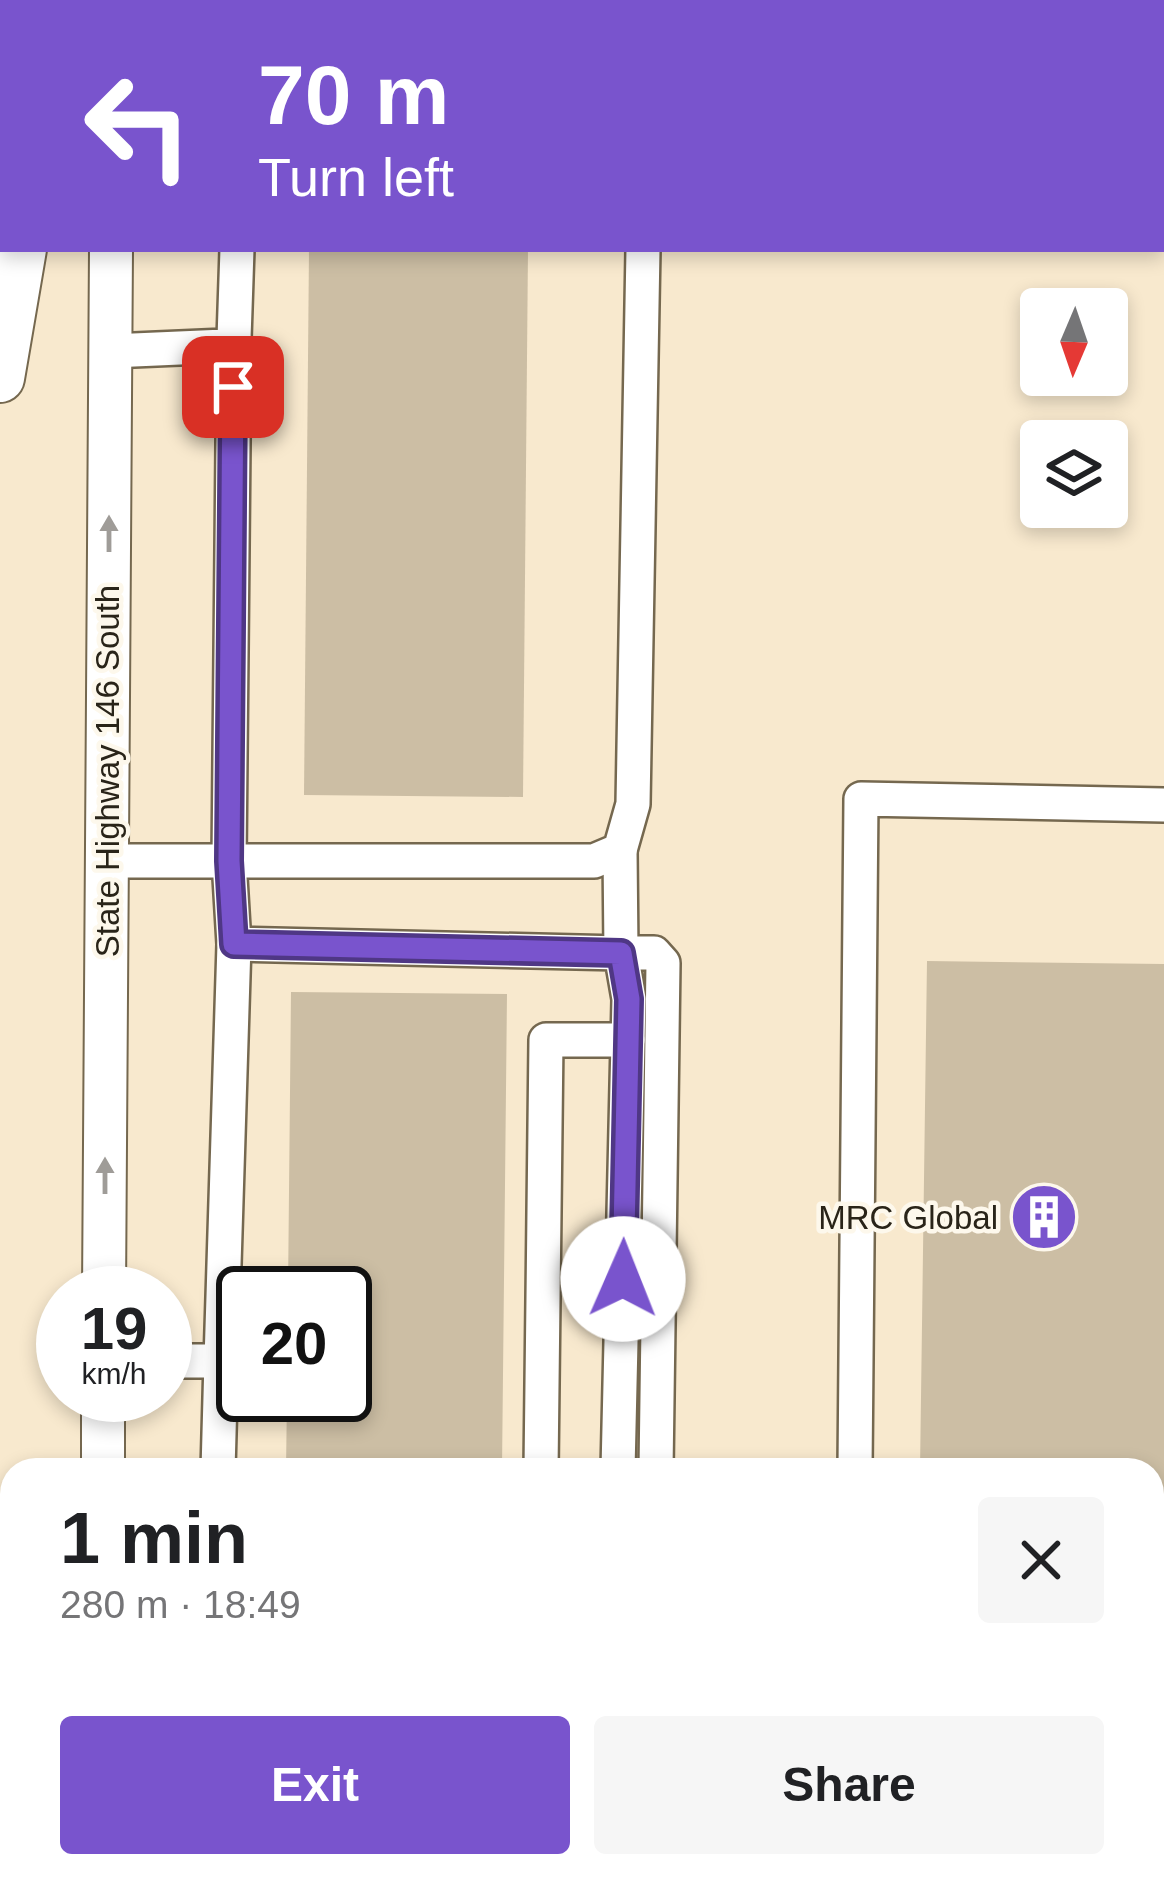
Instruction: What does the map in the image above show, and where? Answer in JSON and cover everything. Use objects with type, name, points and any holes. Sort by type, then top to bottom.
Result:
[{"type":"highway","points":[[0,378],[21,252]]},
{"type":"main road","name":"State Highway 146 South","points":[[104,1266],[111,252]]},
{"type":"main road","points":[[103,1422],[103,1458]]},
{"type":"street","points":[[224,1266],[234,944],[229,861],[237,252]]},
{"type":"street","points":[[618,1458],[629,999],[621,953],[620,850],[634,804],[643,252]]},
{"type":"street","points":[[111,351],[225,346],[234,339]]},
{"type":"street","points":[[855,1458],[861,799],[1164,805]]},
{"type":"street","points":[[107,861],[550,864],[594,861],[620,850]]},
{"type":"street","points":[[234,944],[655,953],[663,963],[656,1458]]},
{"type":"street","points":[[541,1458],[546,1040],[628,1040]]},
{"type":"street","points":[[218,1458],[219,1422]]},
{"type":"building","points":[[309,252],[528,252],[523,797],[304,795]]},
{"type":"building","name":"MRC Global","points":[[927,961],[1164,964],[1164,1458],[920,1458]]},
{"type":"building","points":[[291,992],[507,994],[502,1458],[286,1458],[287,1422],[372,1422],[372,1266],[288,1266]]},
{"type":"place","name":"MRC Global","points":[[1044,1217]]},
{"type":"route","points":[[233,387],[229,861],[234,944],[621,953],[629,999],[623,1279]]}]
